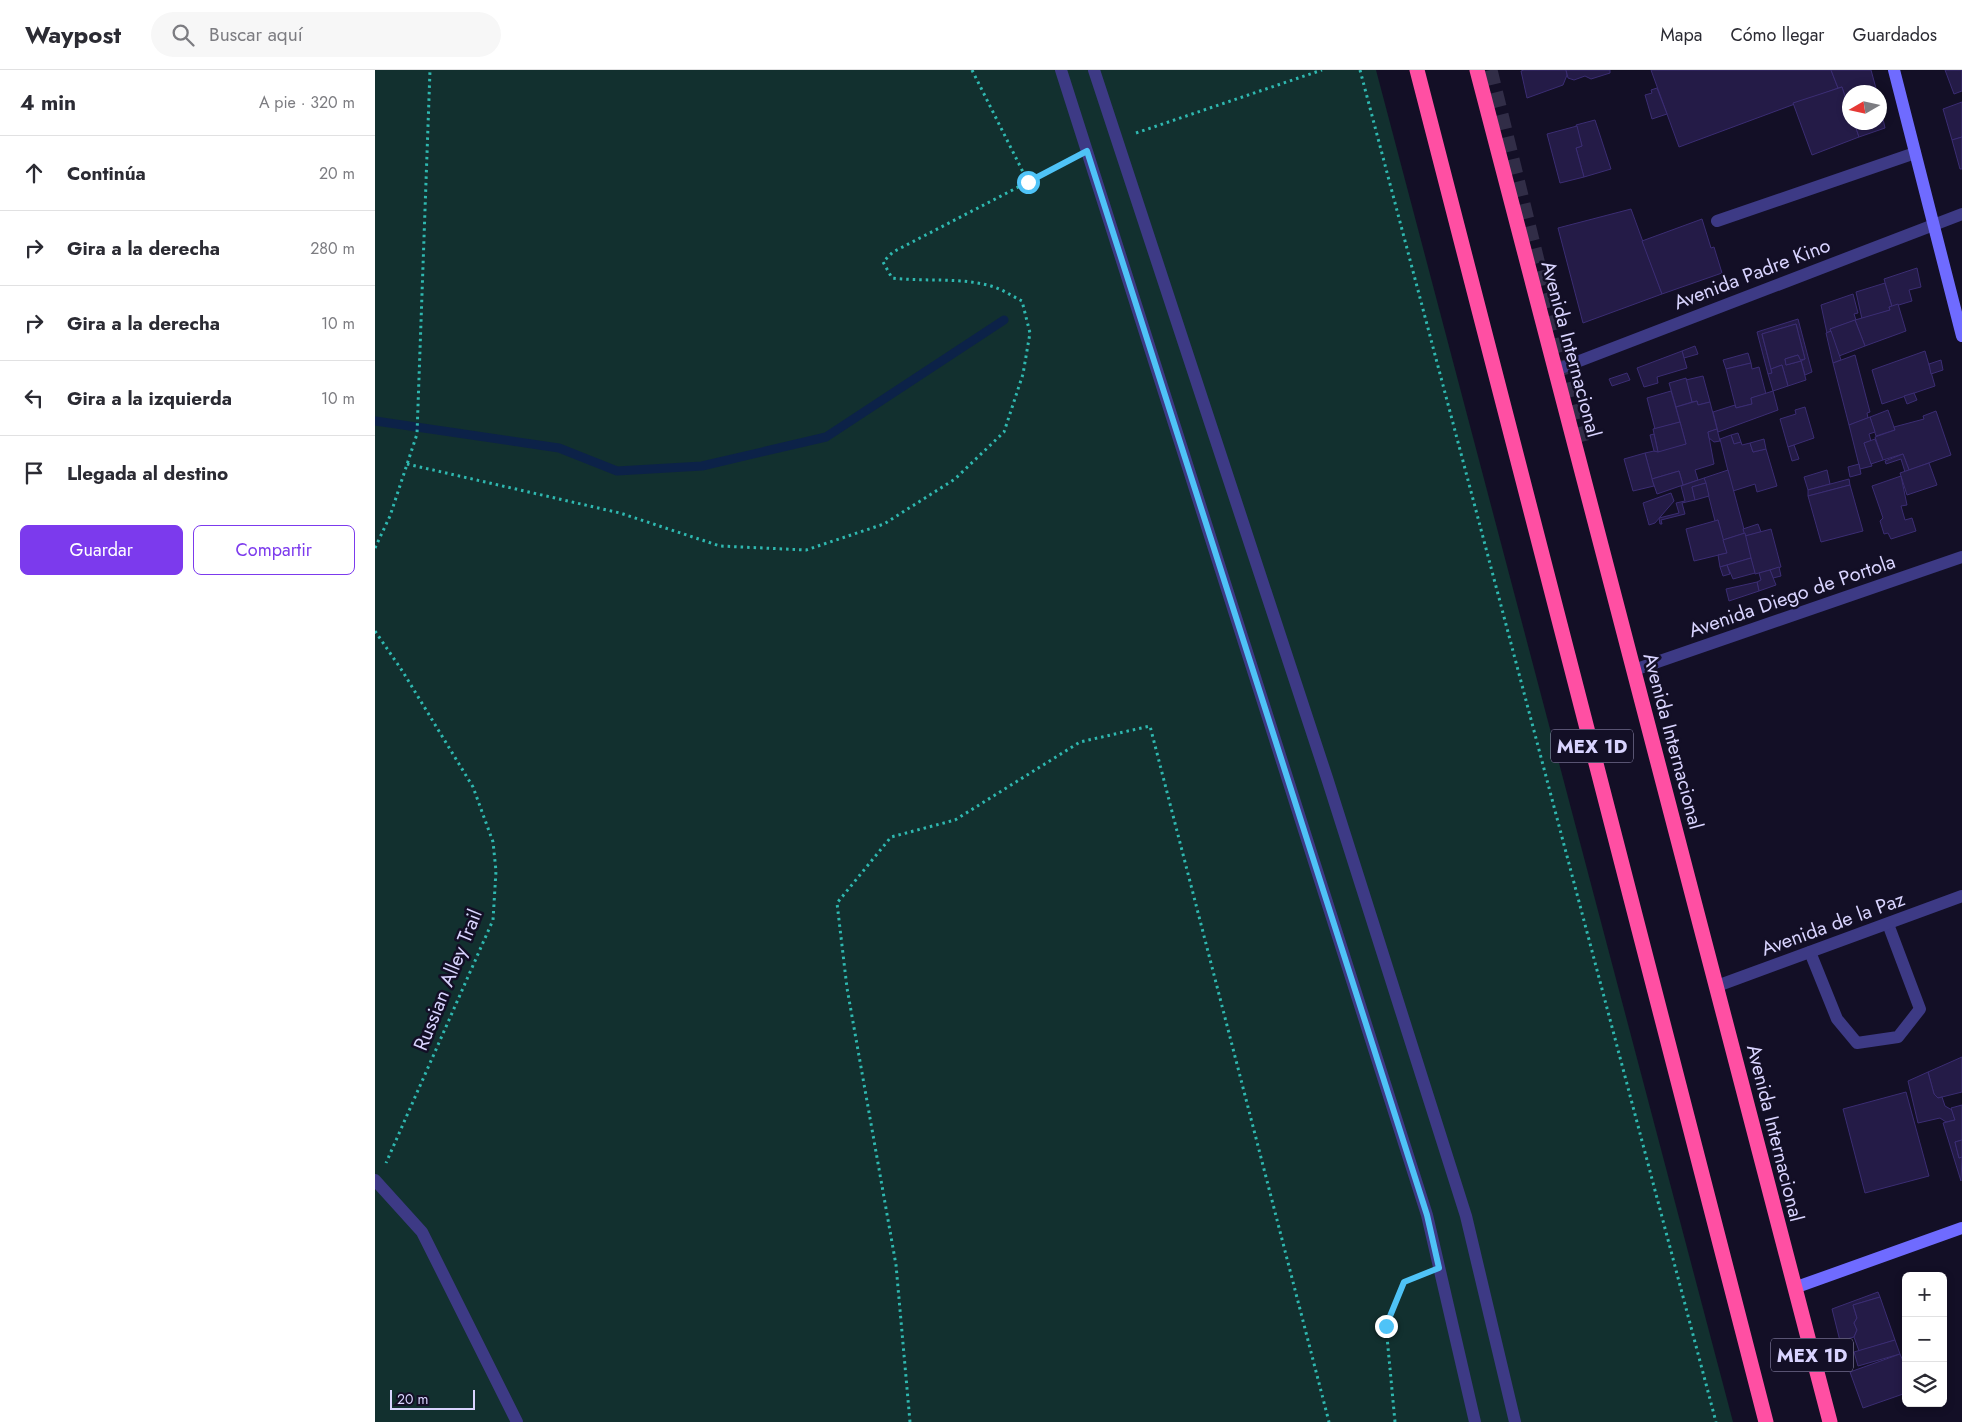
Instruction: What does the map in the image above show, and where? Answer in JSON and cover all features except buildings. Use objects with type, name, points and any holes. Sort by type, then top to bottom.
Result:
[{"type":"highway","name":"MEX 1D","points":[[1417,70],[1766,1422]]},
{"type":"highway","name":"Avenida Internacional","points":[[1477,70],[1830,1422]]},
{"type":"street","points":[[1061,70],[1427,1215],[1475,1422]]},
{"type":"street","points":[[1094,70],[1327,778],[1466,1216],[1515,1422]]},
{"type":"street","points":[[1894,70],[1962,336]]},
{"type":"street","points":[[1717,221],[1915,153]]},
{"type":"street","name":"Avenida Padre Kino","points":[[1556,370],[1962,214]]},
{"type":"street","name":"Avenida Diego de Portola","points":[[1633,670],[1962,557]]},
{"type":"street","name":"Avenida de la Paz","points":[[1717,986],[1962,896]]},
{"type":"street","points":[[1811,952],[1837,1019],[1857,1043],[1897,1037],[1920,1009],[1888,924]]},
{"type":"street","points":[[376,1181],[422,1232],[517,1422]]},
{"type":"street","points":[[1794,1288],[1962,1228]]},
{"type":"path","points":[[375,548],[390,516],[417,434],[430,70]]},
{"type":"path","points":[[971,70],[1028,182]]},
{"type":"path","points":[[1117,139],[1322,70]]},
{"type":"path","points":[[1360,70],[1716,1422]]},
{"type":"path","points":[[407,464],[620,513],[720,546],[806,550],[884,524],[955,479],[1004,432],[1023,374],[1030,333],[1022,301],[993,286],[958,280],[920,282],[892,278],[883,262],[893,252],[1087,151]]},
{"type":"path","name":"Russian Alley Trail","points":[[375,630],[403,672],[473,787],[493,842],[496,871],[493,920],[376,1181]]},
{"type":"path","points":[[910,1422],[897,1265],[847,988],[837,903],[891,837],[955,820],[1080,742],[1150,726],[1329,1422]]},
{"type":"path","points":[[1395,1422],[1386,1326],[1404,1282],[1439,1268]]},
{"type":"green space","points":[[375,70],[1376,70],[1733,1422],[375,1422]]},
{"type":"waterway","points":[[375,421],[559,448],[617,471],[702,466],[826,437],[1004,320]]},
{"type":"tunnel","points":[[1490,70],[1582,443]]},
{"type":"route","points":[[1028,182],[1087,151],[1427,1215],[1439,1268],[1404,1282],[1386,1326]]}]
